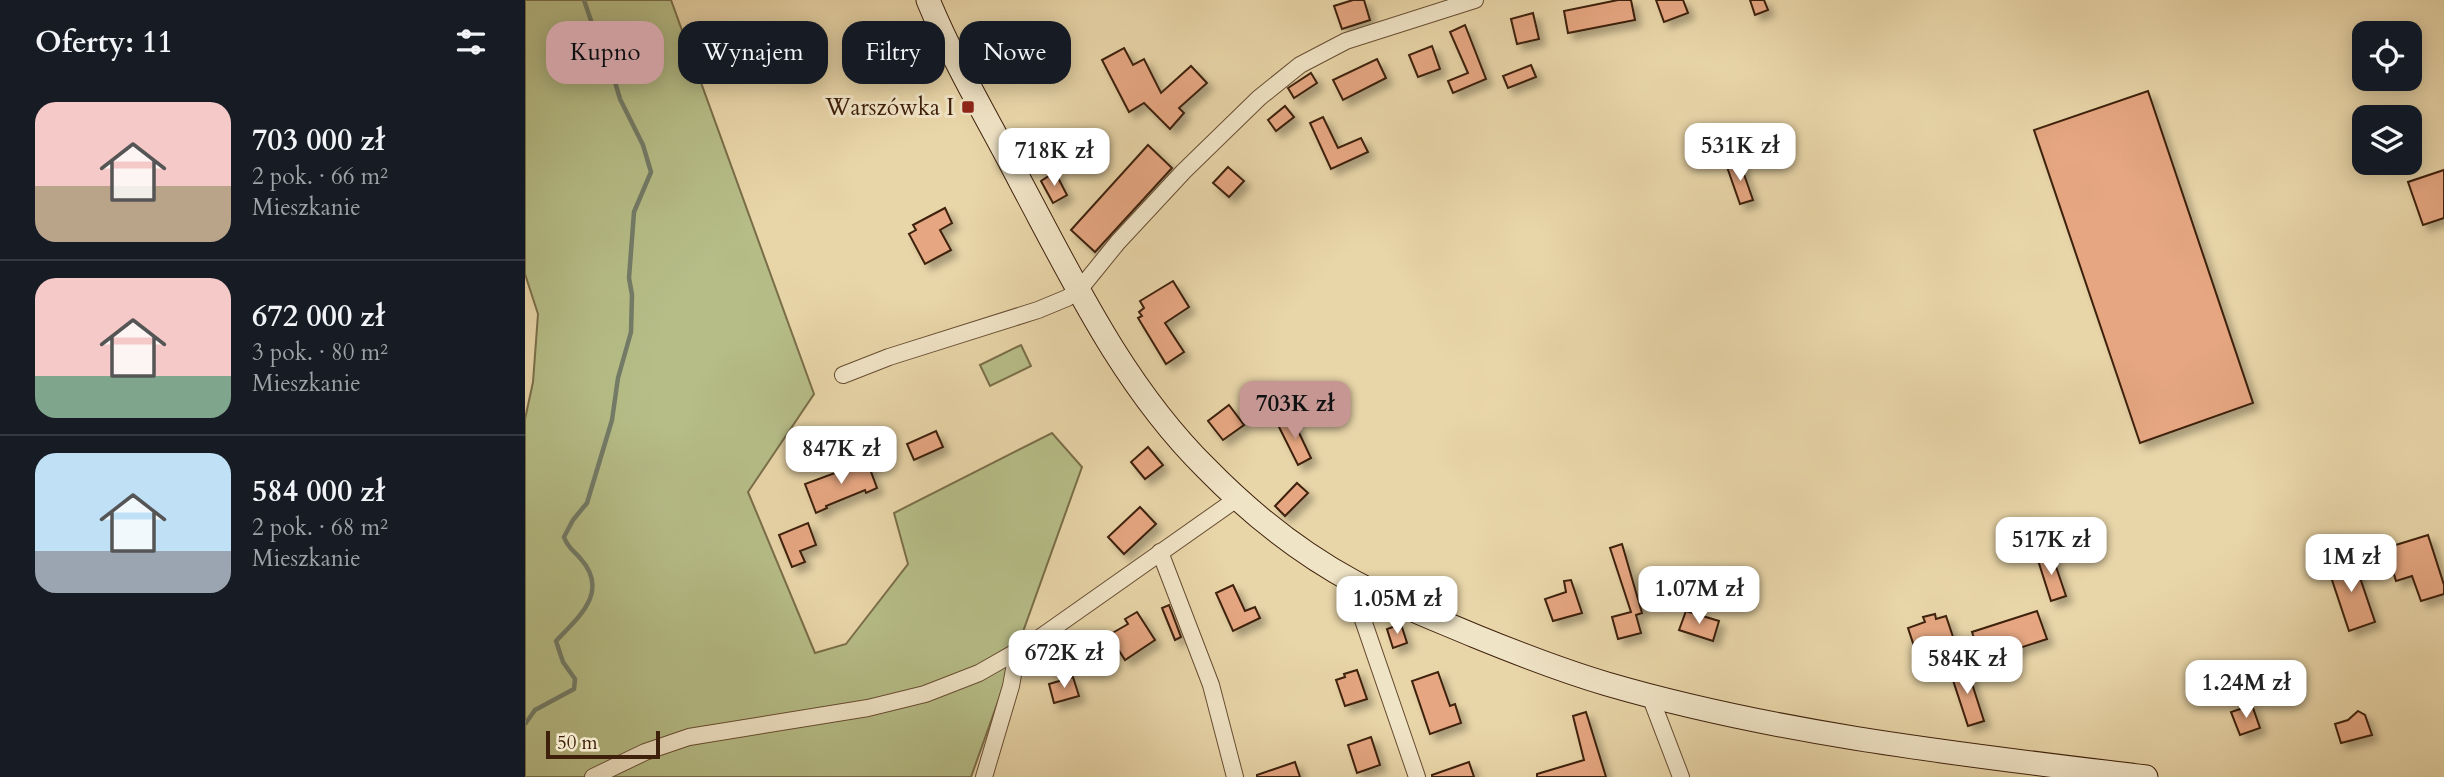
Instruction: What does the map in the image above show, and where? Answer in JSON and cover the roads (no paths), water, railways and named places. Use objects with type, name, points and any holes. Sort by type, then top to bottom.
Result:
[{"type":"street","points":[[928,0],[951,51],[1079,290],[1122,366],[1147,401],[1182,443],[1238,498],[1295,544],[1354,582],[1502,647],[1606,684],[1650,696],[1869,741],[2146,777]]},
{"type":"street","points":[[843,375],[889,357],[1038,310],[1079,290],[1118,242],[1184,171],[1259,98],[1300,65],[1346,41],[1475,0]]},
{"type":"street","points":[[593,777],[645,752],[689,737],[868,708],[925,694],[979,673],[1017,653],[1238,498]]},
{"type":"street","points":[[1160,552],[1211,685],[1234,777]]},
{"type":"street","points":[[1354,582],[1362,617],[1416,777]]},
{"type":"street","points":[[984,777],[1011,686],[1017,653]]},
{"type":"street","points":[[1650,696],[1681,777]]},
{"type":"waterway","points":[[525,724],[535,710],[574,689],[575,679],[563,662],[556,641],[582,612],[592,592],[592,581],[589,570],[564,537],[587,503],[612,420],[618,378],[631,332],[632,295],[629,278],[634,212],[651,172],[643,145],[604,59],[584,0]]},
{"type":"place","name":"Warszówka I","points":[[968,107]]}]
